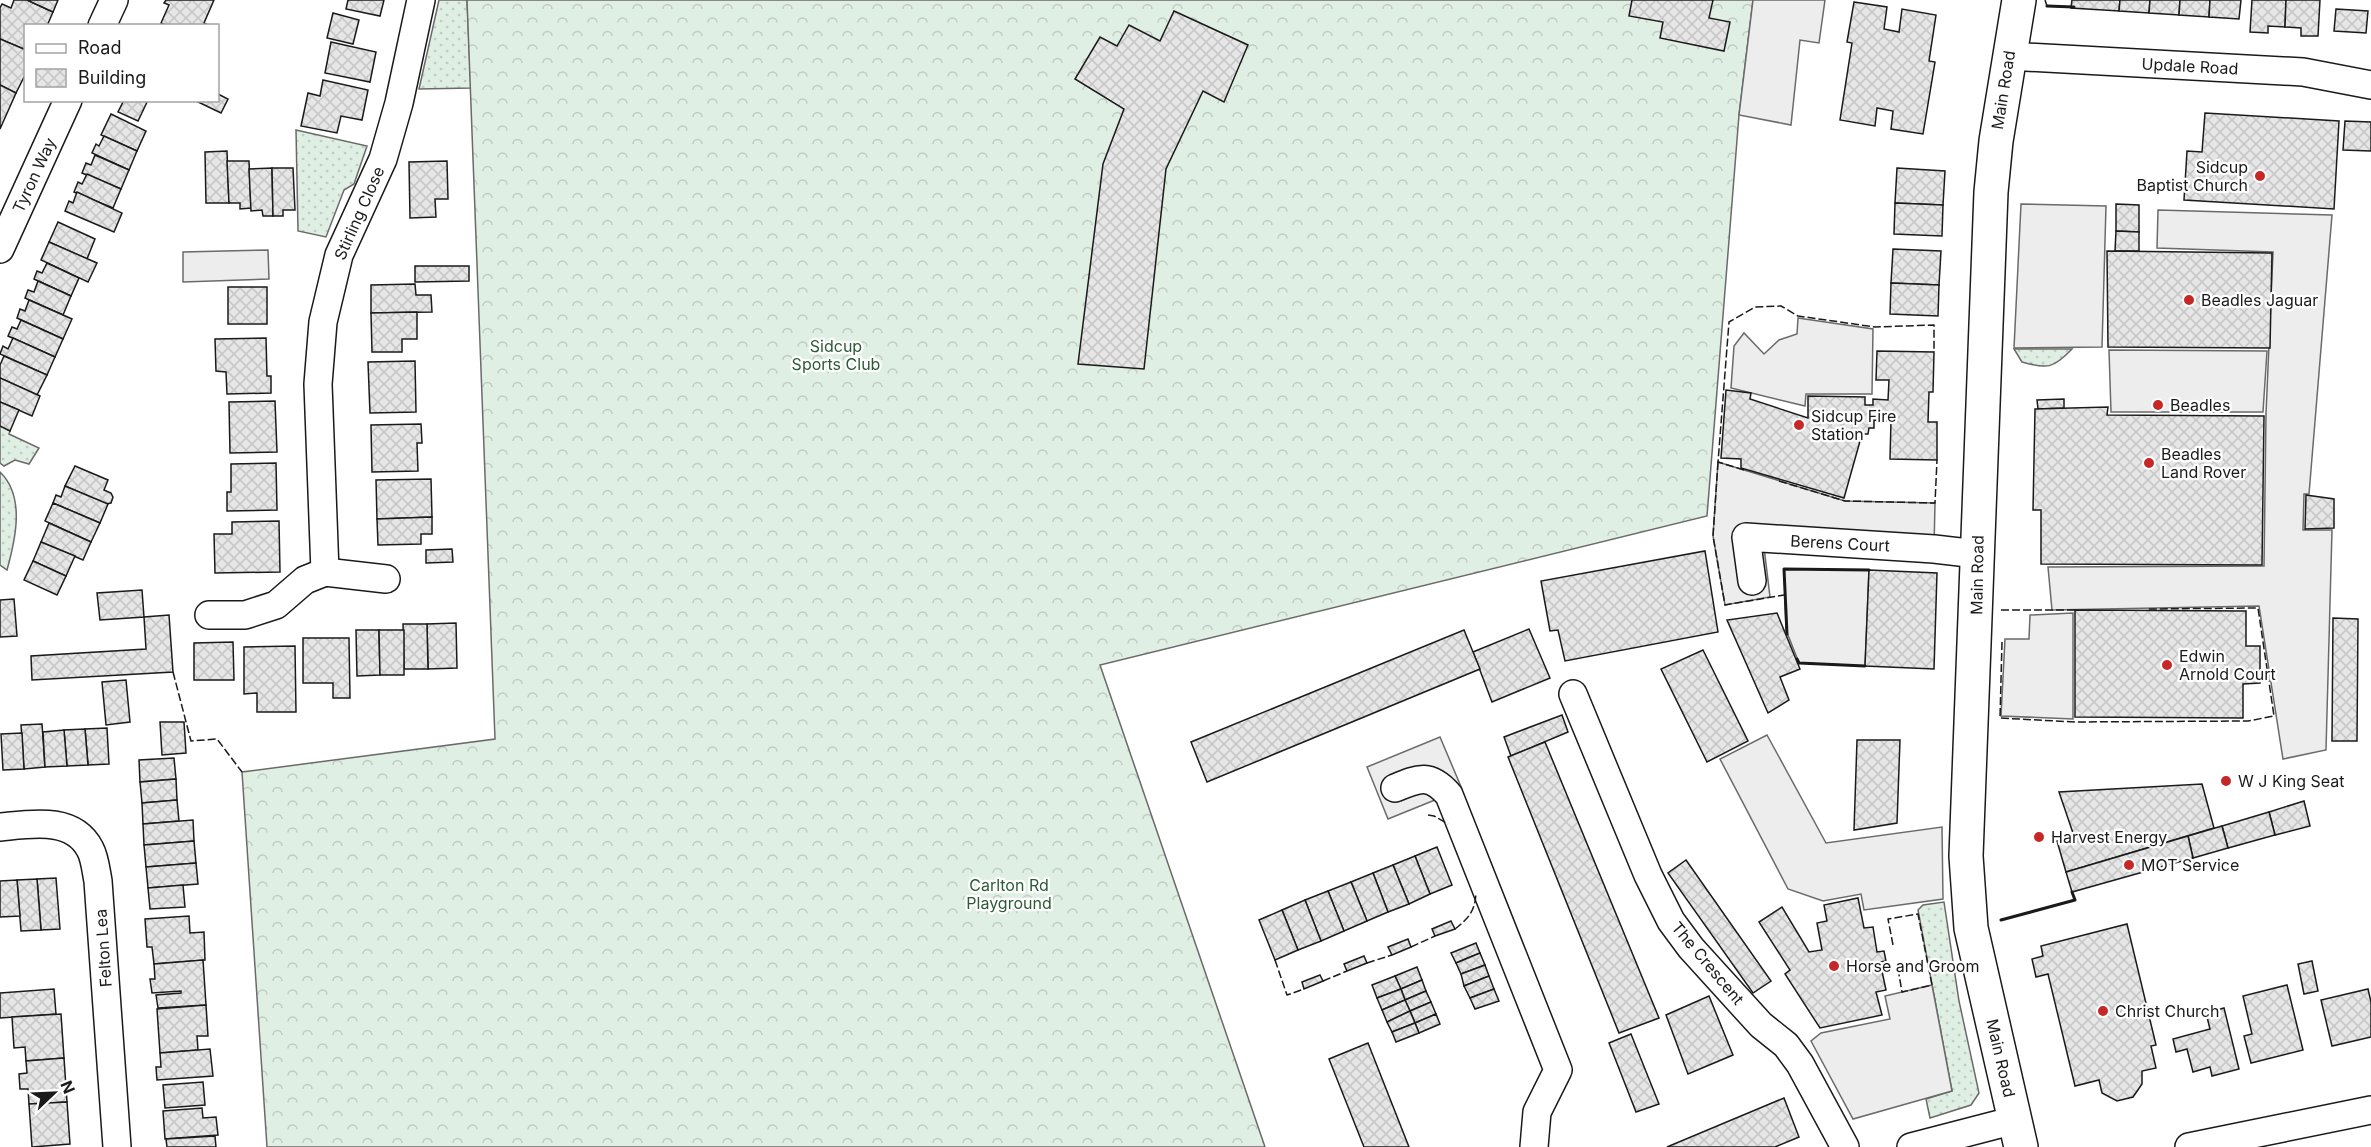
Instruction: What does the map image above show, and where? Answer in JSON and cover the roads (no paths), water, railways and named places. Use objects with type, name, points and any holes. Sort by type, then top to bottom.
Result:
[{"type":"main road","name":"Main Road","points":[[2018,1134],[1971,928],[1966,856],[1991,192],[2008,57],[2019,0]]},
{"type":"street","points":[[103,24],[114,0]]},
{"type":"street","name":"Stirling Close","points":[[326,572],[318,384],[323,322],[339,255],[386,148],[399,103],[421,0]]},
{"type":"street","name":"Updale Road","points":[[2008,57],[2303,72],[2371,85]]},
{"type":"street","name":"Tyron Way","points":[[0,249],[67,102]]},
{"type":"street","name":"Berens Court","points":[[1752,581],[1746,537],[1934,549],[1977,554]]},
{"type":"street","points":[[209,615],[244,615],[276,604],[305,580],[326,572],[386,579]]},
{"type":"street","name":"The Crescent","points":[[1573,694],[1648,875],[1671,921],[1691,948],[1761,1025],[1786,1045],[1800,1064],[1845,1147]]},
{"type":"street","points":[[1395,788],[1417,779],[1439,783],[1449,795],[1558,1070],[1537,1112],[1534,1147]]},
{"type":"street","name":"Felton Lea","points":[[0,827],[54,824],[76,832],[91,849],[98,881],[117,1147]]},
{"type":"street","points":[[2189,1147],[2371,1110]]},
{"type":"street","points":[[1911,1147],[2018,1134]]},
{"type":"place","name":"Sidcup Baptist Church","points":[[2260,176]]},
{"type":"place","name":"Beadles Jaguar","points":[[2189,300]]},
{"type":"place","name":"Beadles","points":[[2158,405]]},
{"type":"place","name":"Sidcup Fire Station","points":[[1799,425]]},
{"type":"place","name":"Beadles Land Rover","points":[[2149,463]]},
{"type":"place","name":"Edwin Arnold Court","points":[[2167,665]]},
{"type":"place","name":"W J King Seat","points":[[2226,781]]},
{"type":"place","name":"Harvest Energy","points":[[2039,837]]},
{"type":"place","name":"MOT Service","points":[[2129,865]]},
{"type":"place","name":"Horse and Groom","points":[[1834,966]]},
{"type":"place","name":"Christ Church","points":[[2103,1011]]},
{"type":"park label","name":"Sidcup Sports Club","points":[[836,355]]},
{"type":"park label","name":"Carlton Rd Playground","points":[[1009,894]]}]
